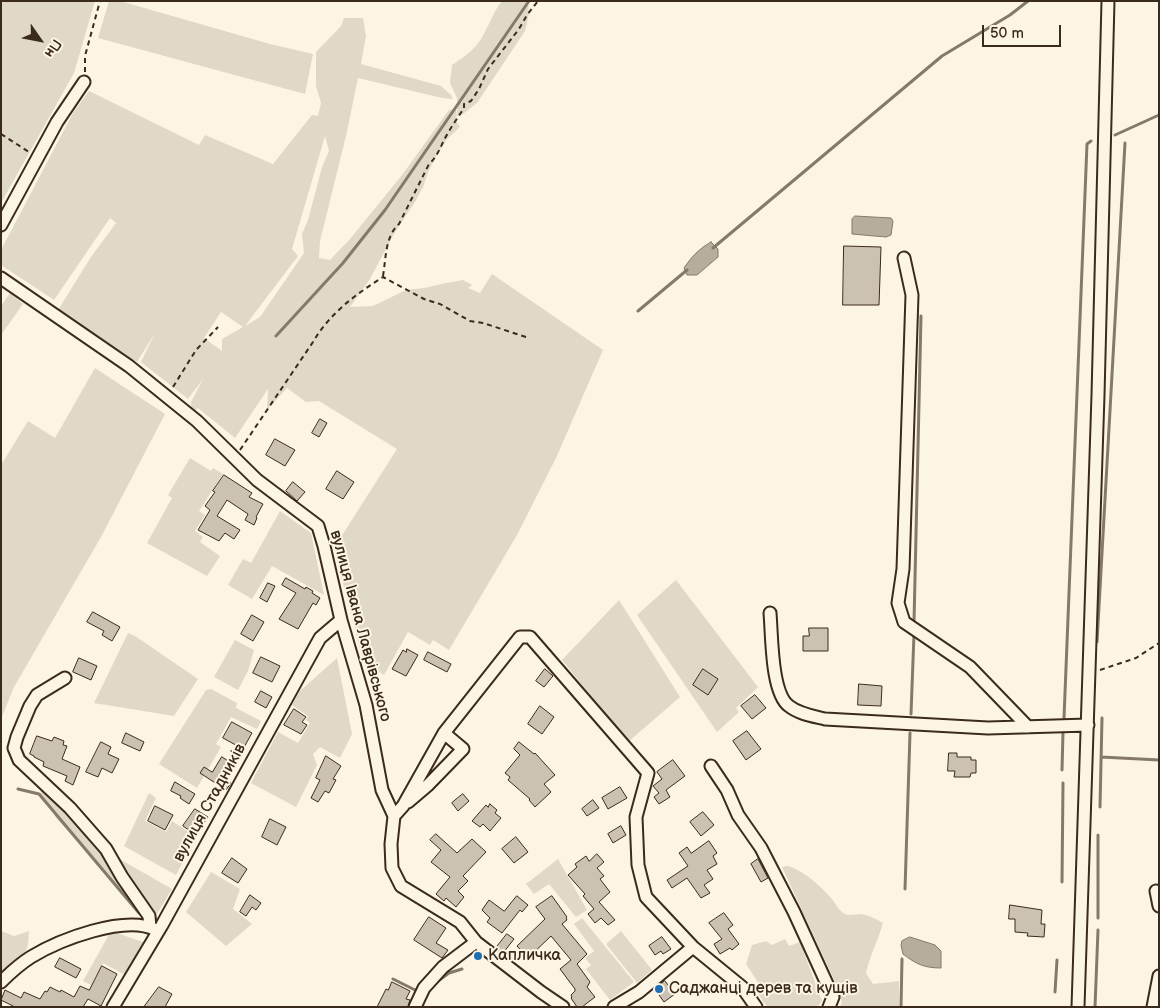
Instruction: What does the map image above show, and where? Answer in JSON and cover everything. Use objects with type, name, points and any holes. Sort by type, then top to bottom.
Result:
[{"type":"street","points":[[1078,1007],[1090,673],[1108,1]]},
{"type":"street","points":[[1,225],[57,122],[84,82]]},
{"type":"street","points":[[904,258],[912,295],[903,569],[898,603],[904,622],[970,667],[1028,727]]},
{"type":"street","name":"вулиця Івана Лаврівського","points":[[1,278],[130,366],[197,421],[257,480],[318,526],[341,620],[366,705],[382,790],[394,816]]},
{"type":"street","points":[[770,613],[774,670],[778,693],[788,706],[805,714],[825,719],[988,728],[1088,725]]},
{"type":"street","name":"вулиця Стадників","points":[[113,1007],[154,929],[320,638],[341,620]]},
{"type":"street","points":[[563,1007],[476,942],[460,922],[401,886],[392,868],[391,844],[394,816],[402,806],[444,733],[520,637],[530,637],[648,773],[636,817],[638,866],[646,897],[693,947],[742,987],[756,1007]]},
{"type":"street","points":[[1,982],[30,957],[94,930],[130,925],[154,929],[150,916],[122,877],[106,849],[70,808],[19,760],[14,748],[16,736],[37,695],[65,678]]},
{"type":"street","points":[[402,806],[428,785],[462,750],[444,733]]},
{"type":"street","points":[[711,766],[727,790],[738,815],[761,848],[794,912],[833,997],[829,1007]]},
{"type":"street","points":[[1156,891],[1159,906]]},
{"type":"street","points":[[415,1007],[424,988],[444,967],[476,942]]},
{"type":"street","points":[[614,1007],[639,992],[693,947]]},
{"type":"street","points":[[1153,1007],[1159,976]]},
{"type":"path","points":[[84,82],[85,56],[100,1]]},
{"type":"path","points":[[234,457],[246,443],[322,326],[351,300],[383,277],[387,248],[392,230],[399,224],[420,180],[442,147],[464,108],[464,104],[471,101],[488,69],[520,29],[527,15],[538,1]]},
{"type":"path","points":[[1,134],[38,157]]},
{"type":"path","points":[[383,277],[424,299],[440,304],[470,321],[483,323],[526,337]]},
{"type":"path","points":[[167,397],[196,350],[218,327]]},
{"type":"path","points":[[1090,673],[1136,658],[1159,642]]},
{"type":"shaded area","points":[[1,1],[95,1],[74,73],[1,203]]},
{"type":"shaded area","points":[[109,1],[120,1],[270,44],[313,54],[305,94],[98,38]]},
{"type":"shaded area","points":[[502,1],[528,1],[529,14],[525,31],[477,103],[463,114],[457,116],[457,98],[450,83],[452,65],[468,54],[478,43]]},
{"type":"shaded area","points":[[344,18],[363,18],[366,36],[361,64],[441,86],[453,99],[358,78],[320,241],[319,258],[330,260],[350,239],[402,175],[449,110],[456,109],[457,122],[460,127],[447,139],[437,155],[415,202],[395,232],[370,279],[350,307],[373,306],[406,290],[463,280],[472,285],[468,288],[480,293],[492,274],[603,350],[556,458],[517,535],[449,650],[433,640],[430,645],[408,632],[384,675],[363,661],[334,548],[397,449],[319,401],[306,402],[287,388],[267,410],[268,389],[235,438],[198,408],[196,410],[191,408],[191,402],[203,379],[188,399],[141,362],[155,333],[137,362],[58,310],[91,257],[116,223],[110,218],[54,300],[1,265],[1,250],[73,113],[89,91],[199,145],[205,135],[273,164],[312,115],[318,116],[321,103],[316,86],[316,52],[341,26]],"holes":[[[325,136],[329,151],[322,167],[308,220],[302,234],[304,253],[260,317],[245,326],[298,256],[292,249]],[[221,312],[243,327],[222,339],[222,351],[204,338]]]},
{"type":"shaded area","points":[[855,216],[891,218],[893,221],[891,235],[886,237],[852,234],[852,219]]},
{"type":"shaded area","points":[[711,242],[718,249],[718,257],[697,275],[687,275],[684,268],[699,250]]},
{"type":"shaded area","points":[[10,293],[23,304],[1,335],[1,306]]},
{"type":"shaded area","points":[[95,368],[165,414],[101,537],[14,687],[1,719],[1,461],[3,462],[28,421],[55,438]]},
{"type":"shaded area","points":[[190,458],[211,471],[213,468],[223,474],[199,511],[205,515],[195,531],[203,537],[200,542],[220,556],[207,576],[147,543],[172,498],[168,495]]},
{"type":"shaded area","points":[[280,511],[311,533],[324,595],[272,566],[252,599],[228,585],[243,559],[251,563]]},
{"type":"shaded area","points":[[676,580],[758,687],[736,708],[739,712],[717,732],[637,615]]},
{"type":"shaded area","points":[[619,600],[680,697],[628,742],[562,660]]},
{"type":"shaded area","points":[[128,633],[198,679],[174,716],[94,703]]},
{"type":"shaded area","points":[[235,640],[254,650],[248,671],[238,690],[214,677]]},
{"type":"shaded area","points":[[337,658],[352,734],[340,758],[320,747],[313,754],[317,765],[296,807],[251,783],[278,732],[298,743],[310,723],[306,720],[308,716],[292,705],[300,691]]},
{"type":"shaded area","points":[[211,689],[237,703],[236,708],[261,721],[257,729],[231,717],[216,744],[221,747],[197,788],[159,764],[206,690]]},
{"type":"shaded area","points":[[41,790],[45,790],[74,820],[102,854],[107,866],[137,897],[139,909],[56,818],[49,806],[40,797]]},
{"type":"shaded area","points":[[149,793],[156,798],[145,821],[166,832],[172,821],[196,837],[176,875],[124,846]]},
{"type":"shaded area","points":[[116,857],[172,889],[157,914],[128,879]]},
{"type":"shaded area","points":[[558,859],[587,910],[576,917],[549,884],[534,894],[526,884]]},
{"type":"shaded area","points":[[788,866],[812,879],[845,914],[861,914],[883,923],[866,973],[873,984],[899,981],[899,1007],[840,1007],[842,1002],[836,984],[782,867]]},
{"type":"shaded area","points":[[211,872],[240,889],[233,909],[252,924],[226,946],[186,912]]},
{"type":"shaded area","points":[[582,918],[634,982],[610,1000],[586,969],[591,965],[585,958],[594,951],[574,924]]},
{"type":"shaded area","points":[[1,931],[14,936],[29,931],[28,945],[22,960],[1,971]]},
{"type":"shaded area","points":[[111,931],[143,942],[125,975],[103,963],[91,985],[83,981]]},
{"type":"shaded area","points":[[621,931],[652,970],[637,983],[606,944]]},
{"type":"shaded area","points":[[910,937],[935,945],[941,951],[941,968],[920,965],[903,954],[902,941]]},
{"type":"shaded area","points":[[785,939],[789,946],[800,942],[822,1001],[818,1006],[767,1007],[754,988],[759,984],[746,964],[752,945],[766,941],[772,945]]},
{"type":"building","points":[[844,246],[881,247],[879,305],[843,305]]},
{"type":"building","points":[[320,419],[327,423],[319,437],[312,433]]},
{"type":"building","points":[[275,439],[295,450],[285,466],[266,455]]},
{"type":"building","points":[[337,471],[354,482],[343,499],[326,489]]},
{"type":"building","points":[[224,475],[252,493],[249,497],[263,504],[254,525],[245,520],[248,514],[227,500],[217,516],[240,530],[234,539],[225,533],[219,541],[198,530],[210,510],[205,506]]},
{"type":"building","points":[[293,482],[305,492],[297,501],[286,491]]},
{"type":"building","points":[[286,578],[305,589],[306,587],[313,591],[312,593],[320,598],[316,605],[313,603],[298,629],[279,619],[296,593],[282,585]]},
{"type":"building","points":[[268,583],[275,586],[267,602],[260,598]]},
{"type":"building","points":[[93,612],[120,627],[112,641],[102,635],[104,631],[87,622]]},
{"type":"building","points":[[252,615],[264,622],[253,641],[241,634]]},
{"type":"building","points":[[809,628],[828,628],[828,651],[803,651],[803,636],[809,636]]},
{"type":"building","points":[[407,649],[418,655],[406,676],[392,669],[403,650],[406,652]]},
{"type":"building","points":[[428,652],[451,664],[447,672],[424,660]]},
{"type":"building","points":[[261,657],[280,666],[272,682],[253,673]]},
{"type":"building","points":[[79,658],[97,666],[91,680],[73,672]]},
{"type":"building","points":[[545,669],[553,676],[544,687],[536,681]]},
{"type":"building","points":[[703,669],[718,679],[708,695],[693,685]]},
{"type":"building","points":[[859,684],[882,686],[881,706],[858,705]]},
{"type":"building","points":[[261,691],[272,697],[266,708],[255,702]]},
{"type":"building","points":[[755,695],[766,708],[752,719],[741,706]]},
{"type":"building","points":[[540,706],[554,717],[542,734],[528,724]]},
{"type":"building","points":[[294,709],[306,717],[302,722],[307,725],[301,734],[284,725]]},
{"type":"building","points":[[232,722],[252,733],[243,749],[223,738]]},
{"type":"building","points":[[747,731],[761,749],[746,760],[733,741]]},
{"type":"building","points":[[126,733],[144,742],[140,751],[122,743]]},
{"type":"building","points":[[37,736],[52,741],[54,737],[64,741],[63,745],[67,746],[62,759],[80,767],[73,785],[65,781],[67,776],[43,766],[44,762],[30,754]]},
{"type":"building","points":[[101,742],[111,747],[108,754],[119,759],[112,773],[102,768],[98,777],[86,772]]},
{"type":"building","points":[[519,742],[535,753],[555,775],[544,784],[551,792],[535,807],[530,799],[508,780],[510,777],[505,773],[520,755],[514,749]]},
{"type":"building","points":[[949,753],[957,753],[957,757],[971,757],[971,760],[976,760],[976,773],[971,773],[970,777],[954,777],[955,771],[948,771]]},
{"type":"building","points":[[326,756],[341,766],[333,779],[336,780],[329,793],[325,791],[318,802],[311,798],[320,780],[316,778]]},
{"type":"building","points":[[222,757],[233,764],[224,779],[231,783],[226,790],[200,773],[204,767],[212,772]]},
{"type":"building","points":[[673,760],[685,776],[666,790],[670,797],[659,804],[654,797],[659,793],[653,786],[662,779],[657,772]]},
{"type":"building","points":[[175,782],[195,794],[189,804],[180,798],[181,796],[171,791]]},
{"type":"building","points":[[620,787],[627,798],[608,809],[602,798]]},
{"type":"building","points":[[463,794],[469,801],[458,811],[452,803]]},
{"type":"building","points":[[593,800],[599,808],[587,816],[582,809]]},
{"type":"building","points":[[490,804],[497,810],[495,813],[501,818],[490,831],[483,824],[480,827],[472,821],[486,805],[488,807]]},
{"type":"building","points":[[155,806],[173,815],[165,830],[148,821]]},
{"type":"building","points":[[195,809],[208,817],[196,835],[183,826]]},
{"type":"building","points":[[703,812],[714,825],[701,836],[690,822]]},
{"type":"building","points":[[270,819],[286,827],[277,845],[262,837]]},
{"type":"building","points":[[621,826],[626,835],[613,843],[608,834]]},
{"type":"building","points":[[436,834],[457,853],[472,839],[486,852],[463,876],[468,881],[458,891],[464,897],[456,907],[446,898],[444,901],[436,894],[450,877],[431,862],[441,850],[430,840]]},
{"type":"building","points":[[516,837],[528,852],[514,863],[502,849]]},
{"type":"building","points":[[709,841],[717,853],[713,856],[717,864],[707,870],[713,879],[704,885],[710,893],[701,898],[687,878],[672,888],[667,880],[688,866],[679,853],[687,847],[691,853]]},
{"type":"building","points":[[597,854],[604,862],[597,868],[604,876],[600,879],[610,892],[599,902],[615,920],[608,925],[601,918],[595,923],[588,914],[594,909],[583,896],[585,894],[568,875],[577,867],[575,864],[586,856],[589,861]]},
{"type":"building","points":[[232,858],[247,869],[238,883],[222,873]]},
{"type":"building","points":[[758,859],[768,878],[761,882],[751,864]]},
{"type":"building","points":[[250,895],[261,903],[256,910],[252,907],[246,916],[240,912]]},
{"type":"building","points":[[517,896],[528,905],[522,912],[520,910],[502,933],[487,922],[490,918],[482,910],[489,900],[504,911]]},
{"type":"building","points":[[552,896],[567,917],[567,920],[562,924],[587,954],[577,964],[590,982],[587,987],[595,997],[582,1007],[577,1007],[571,998],[575,989],[560,969],[571,960],[551,936],[528,958],[517,946],[545,919],[536,907]]},
{"type":"building","points":[[1010,905],[1042,910],[1041,924],[1045,924],[1044,937],[1027,936],[1028,933],[1015,932],[1015,919],[1009,919]]},
{"type":"building","points":[[724,913],[733,925],[728,929],[739,944],[732,950],[730,948],[720,954],[714,944],[722,939],[709,923]]},
{"type":"building","points":[[429,917],[446,928],[436,943],[448,950],[442,958],[414,940]]},
{"type":"building","points":[[507,934],[514,939],[503,953],[496,948]]},
{"type":"building","points":[[662,937],[671,949],[663,954],[661,951],[655,955],[649,946]]},
{"type":"building","points":[[60,958],[81,969],[76,978],[55,967]]},
{"type":"building","points":[[102,966],[117,974],[101,1006],[88,999],[83,1007],[15,1007],[1,1000],[5,990],[21,998],[24,992],[40,999],[50,987],[74,997],[80,986],[89,990]]},
{"type":"building","points":[[665,981],[675,994],[664,1002],[655,989]]},
{"type":"building","points":[[392,982],[410,991],[406,999],[410,1000],[408,1007],[377,1007],[386,989],[388,990]]},
{"type":"building","points":[[159,987],[172,994],[165,1007],[144,1007]]},
{"type":"waterway","points":[[276,336],[343,263],[385,210],[529,1]]},
{"type":"waterway","points":[[713,248],[942,56],[1010,15],[1028,1]]},
{"type":"waterway","points":[[1115,135],[1159,115]]},
{"type":"waterway","points":[[1064,718],[1087,144],[1091,141]]},
{"type":"waterway","points":[[1097,642],[1125,143]]},
{"type":"waterway","points":[[638,311],[687,270]]},
{"type":"waterway","points":[[914,622],[921,316]]},
{"type":"waterway","points":[[911,714],[914,634]]},
{"type":"waterway","points":[[1100,807],[1102,718]]},
{"type":"waterway","points":[[905,889],[910,733]]},
{"type":"waterway","points":[[1062,770],[1063,733]]},
{"type":"waterway","points":[[1101,757],[1159,760]]},
{"type":"waterway","points":[[1062,882],[1063,783]]},
{"type":"waterway","points":[[18,789],[39,794],[139,913]]},
{"type":"waterway","points":[[1098,835],[1098,918]]},
{"type":"waterway","points":[[1095,1007],[1098,930]]},
{"type":"waterway","points":[[901,1007],[902,959]]},
{"type":"waterway","points":[[1055,992],[1057,960]]},
{"type":"waterway","points":[[434,984],[449,973],[462,969]]},
{"type":"waterway","points":[[393,979],[417,991]]},
{"type":"place","name":"Капличка","points":[[478,956]]},
{"type":"place","name":"Саджанці дерев та кущів","points":[[659,989]]}]
